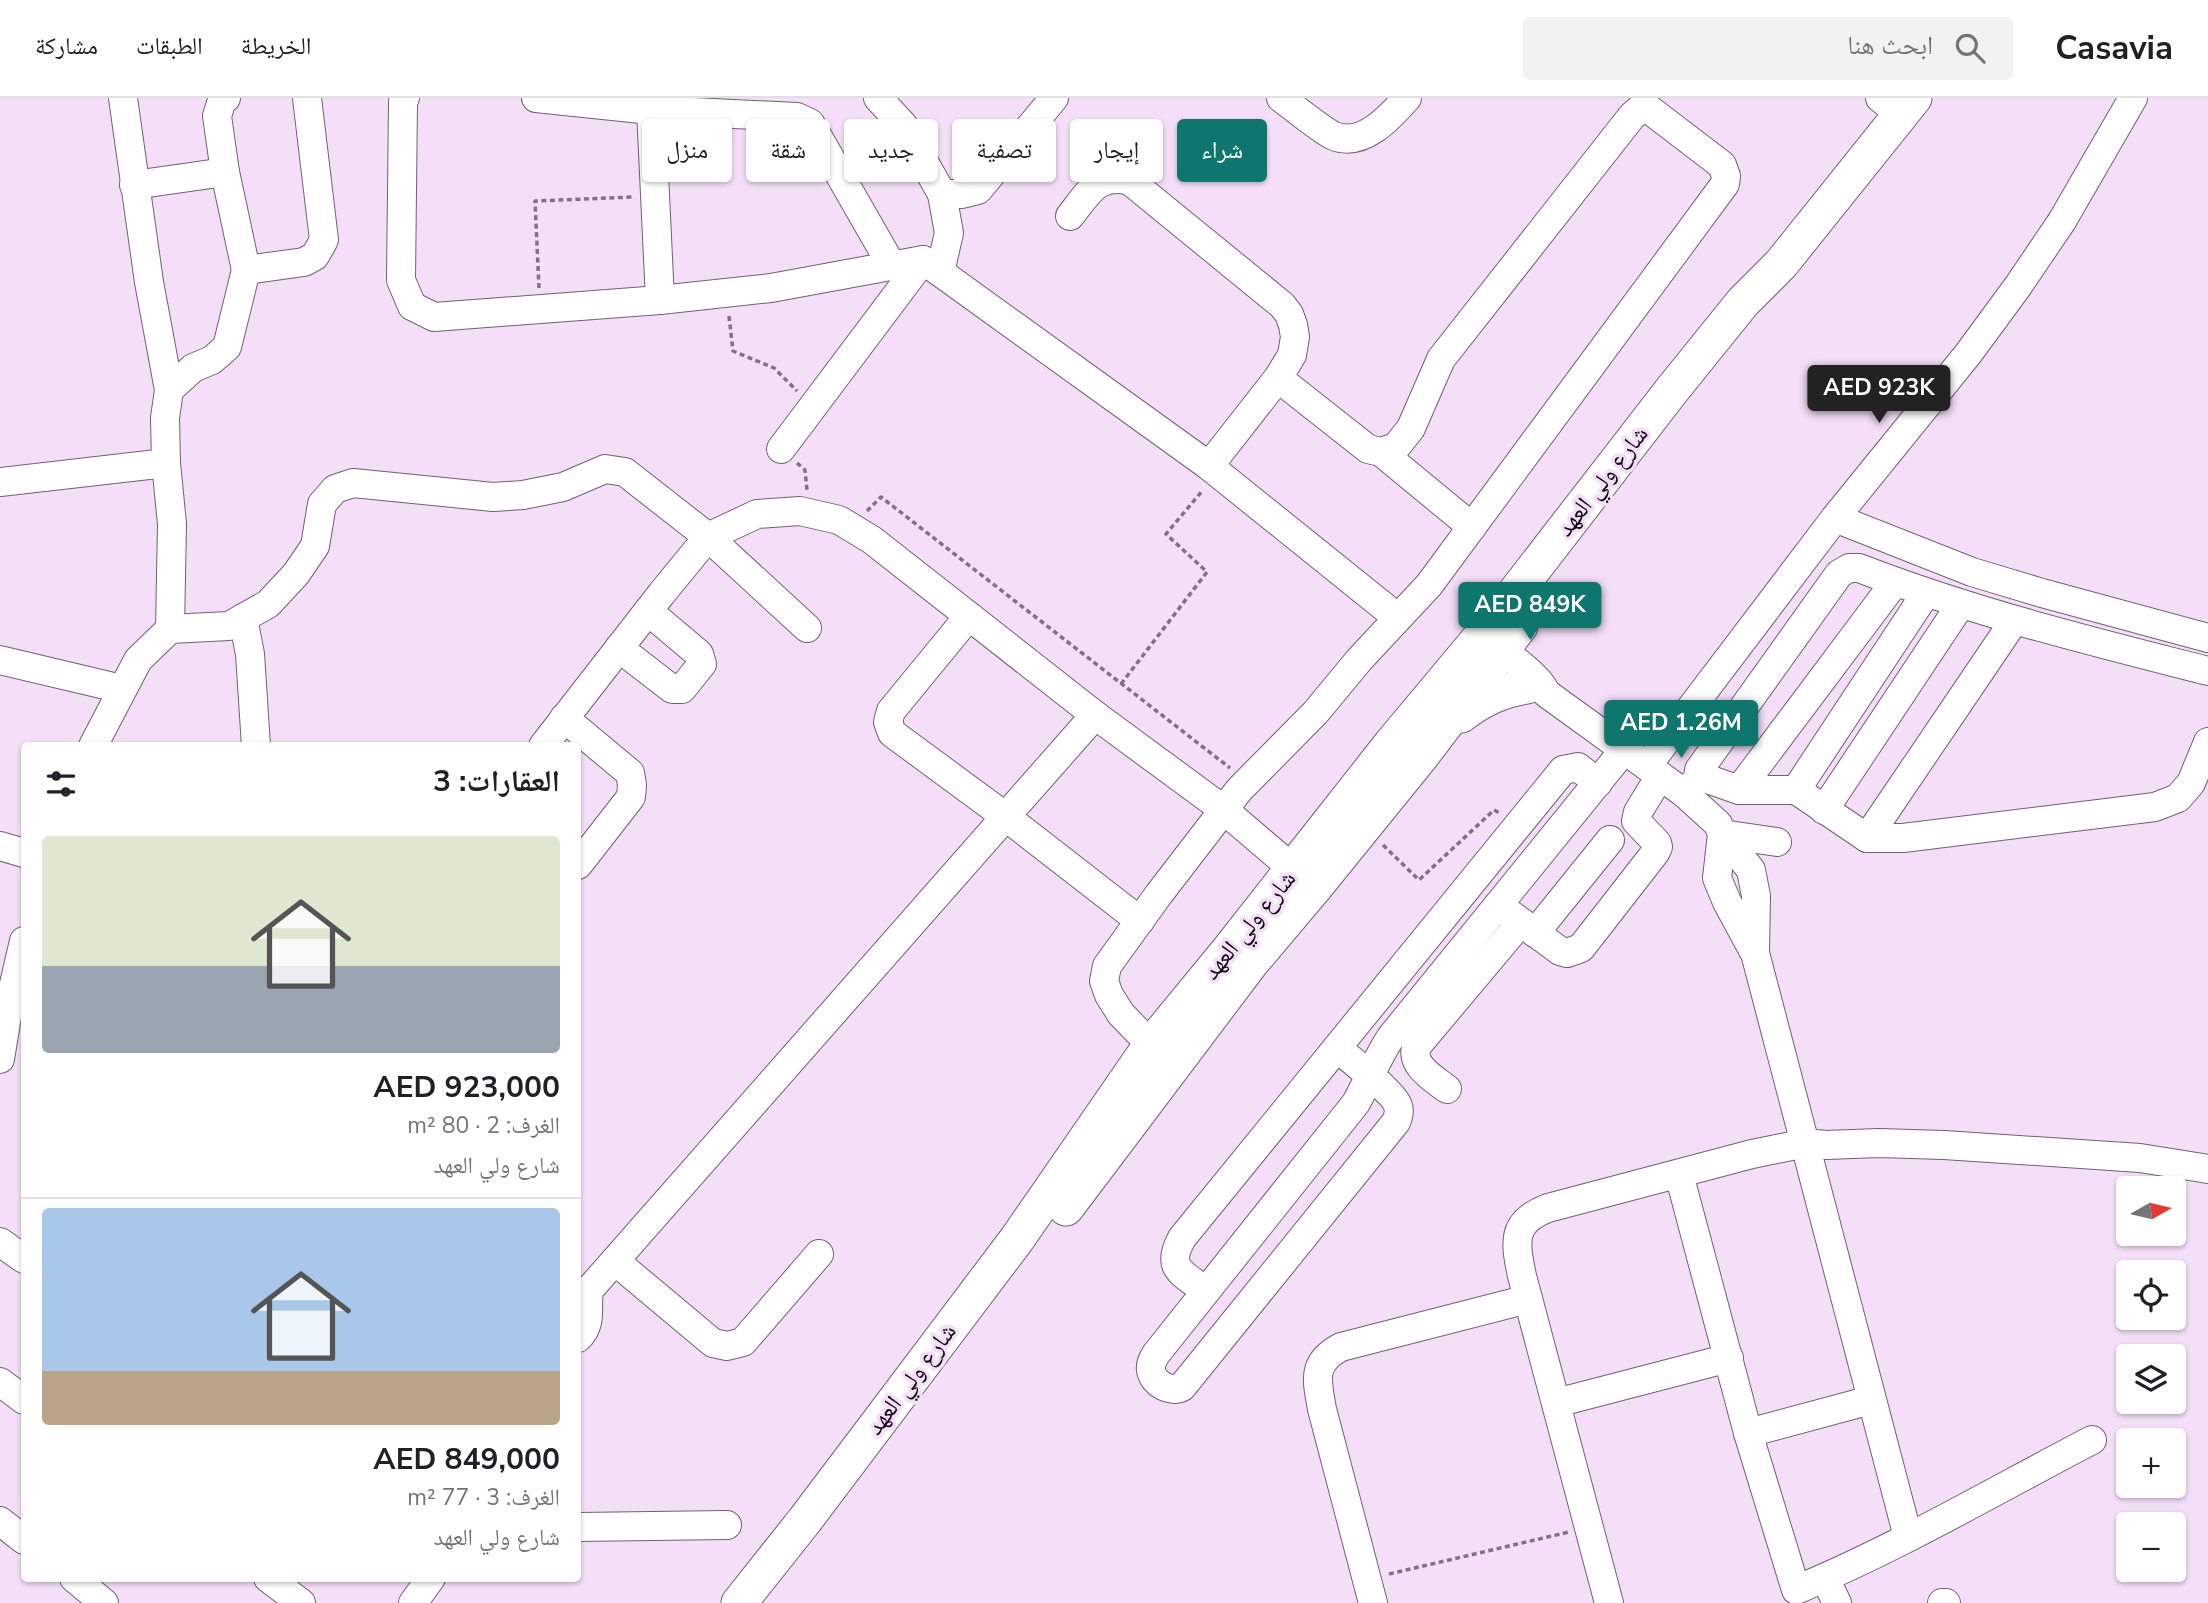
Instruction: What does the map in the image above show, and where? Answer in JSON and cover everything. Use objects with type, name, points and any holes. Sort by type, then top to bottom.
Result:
[{"type":"main road","name":"شارع ولي العهد","points":[[752,1603],[1037,1245],[1250,964],[1392,743],[1488,646],[1530,612],[1754,313],[1781,264],[1899,103]]},
{"type":"main road","name":"شارع ولي العهد","points":[[739,1603],[806,1520],[1017,1239],[1151,1045],[1304,879],[1363,827],[1439,732],[1488,646],[1672,390],[1743,302],[1781,264]]},
{"type":"main road","points":[[1439,732],[1500,691],[1535,685],[1524,645],[1530,612]]},
{"type":"street","points":[[123,98],[134,185],[169,390],[165,418],[172,524],[170,629]]},
{"type":"street","points":[[169,390],[193,368],[212,360],[227,347],[246,270],[217,116],[222,100],[226,98]]},
{"type":"street","points":[[246,270],[304,262],[315,256],[324,240],[306,98]]},
{"type":"street","points":[[405,98],[401,280],[412,306],[434,317],[660,300],[771,288],[892,266],[931,266],[1214,469],[1398,618]]},
{"type":"street","points":[[536,98],[651,110],[797,117],[810,123],[892,266]]},
{"type":"street","points":[[781,449],[931,266],[949,233],[942,194],[903,125],[878,98]]},
{"type":"street","points":[[942,194],[962,194],[978,190],[1054,98]]},
{"type":"street","points":[[1281,98],[1335,136],[1352,138],[1385,122],[1407,98]]},
{"type":"street","points":[[1498,905],[1560,951],[1567,953],[1581,948],[1658,847],[1636,821],[1654,771],[1835,518],[1968,354],[2018,286],[2062,222],[2133,98]]},
{"type":"street","points":[[651,110],[660,300]]},
{"type":"street","points":[[1151,1045],[1121,1014],[1109,995],[1104,981],[1107,966],[1248,781],[1316,712],[1359,660],[1429,585],[1725,184],[1726,176],[1722,165],[1650,110],[1639,110],[1441,359],[1411,428],[1396,447],[1381,452]]},
{"type":"street","points":[[134,185],[226,172]]},
{"type":"street","points":[[1070,216],[1095,185],[1107,179],[1122,178],[1130,181],[1282,305],[1289,314],[1294,337],[1292,355],[1214,469]]},
{"type":"street","points":[[1278,378],[1368,449],[1381,452],[1472,527]]},
{"type":"street","points":[[0,482],[166,463]]},
{"type":"street","points":[[95,742],[138,660],[170,629],[229,626],[268,604],[296,575],[315,546],[322,504],[335,489],[353,483],[493,497],[523,495],[563,487],[605,469],[625,472],[708,537],[807,628]]},
{"type":"street","points":[[546,742],[708,537],[757,514],[800,511],[839,520],[872,541],[1095,715],[1224,810],[1304,879]]},
{"type":"street","points":[[1835,518],[1972,572],[2208,638]]},
{"type":"street","points":[[1691,786],[1839,574],[1849,568],[1859,568],[2014,621],[2208,671]]},
{"type":"street","points":[[1739,790],[1895,582]]},
{"type":"street","points":[[1796,790],[1926,593]]},
{"type":"street","points":[[1824,810],[1961,604]]},
{"type":"street","points":[[619,648],[672,689],[682,690],[702,664],[699,654],[648,611]]},
{"type":"street","points":[[969,616],[891,710],[888,722],[892,733],[1140,920]]},
{"type":"street","points":[[243,618],[250,654],[256,742]]},
{"type":"street","points":[[1867,838],[2014,621]]},
{"type":"street","points":[[1488,646],[1535,685],[1654,771],[1691,786],[1722,834],[1751,870],[1756,896],[1755,953]]},
{"type":"street","points":[[0,660],[122,689]]},
{"type":"street","points":[[581,1334],[589,1322],[583,1289],[615,1261],[1095,715]]},
{"type":"street","points":[[564,718],[629,773],[632,785],[631,797],[581,861]]},
{"type":"street","points":[[1691,786],[1702,777],[1739,790],[1796,790],[1867,838],[1903,838],[2155,807],[2178,798],[2191,783],[2208,742]]},
{"type":"street","points":[[1337,1048],[1370,1077],[1397,1103],[1399,1116],[1182,1387],[1169,1389],[1155,1380],[1151,1362],[1356,1103],[1370,1077],[1378,1056],[1391,1037],[1624,750]]},
{"type":"street","points":[[1205,1291],[1175,1265],[1173,1257],[1182,1238],[1563,770],[1578,767],[1598,783]]},
{"type":"street","points":[[1722,834],[1777,842]]},
{"type":"street","points":[[1722,834],[1717,878],[1755,953],[1908,1536]]},
{"type":"street","points":[[1447,1089],[1417,1063],[1414,1056],[1416,1047],[1610,840]]},
{"type":"street","points":[[0,846],[21,852]]},
{"type":"street","points":[[21,954],[0,1060],[21,1063]]},
{"type":"street","points":[[1609,1603],[1517,1254],[1518,1232],[1524,1220],[1548,1208],[1752,1154],[1806,1143],[1878,1143],[2140,1158],[2208,1169]]},
{"type":"street","points":[[1679,1174],[1748,1433],[1796,1590],[1831,1590],[1908,1536],[2092,1440]]},
{"type":"street","points":[[0,1242],[21,1257]]},
{"type":"street","points":[[615,1261],[713,1343],[727,1346],[743,1342],[819,1254]]},
{"type":"street","points":[[1369,1591],[1322,1409],[1316,1378],[1319,1368],[1332,1352],[1341,1347],[1528,1299]]},
{"type":"street","points":[[1556,1403],[1728,1358]]},
{"type":"street","points":[[0,1382],[21,1398]]},
{"type":"street","points":[[1748,1433],[1871,1400]]},
{"type":"street","points":[[0,1521],[21,1538]]},
{"type":"street","points":[[581,1527],[727,1525]]},
{"type":"street","points":[[79,1582],[104,1603]]},
{"type":"street","points":[[273,1582],[301,1603]]},
{"type":"street","points":[[414,1603],[428,1582]]},
{"type":"path","points":[[540,309],[535,201],[655,195]]},
{"type":"path","points":[[725,293],[733,351],[774,368],[814,406]]},
{"type":"path","points":[[781,449],[805,470],[809,513]]},
{"type":"path","points":[[1121,684],[1207,572],[1166,534],[1214,469]]},
{"type":"path","points":[[851,528],[881,497],[1248,781]]},
{"type":"path","points":[[1363,827],[1419,880],[1494,810],[1518,825]]},
{"type":"path","points":[[1369,1591],[1588,1527]]}]
